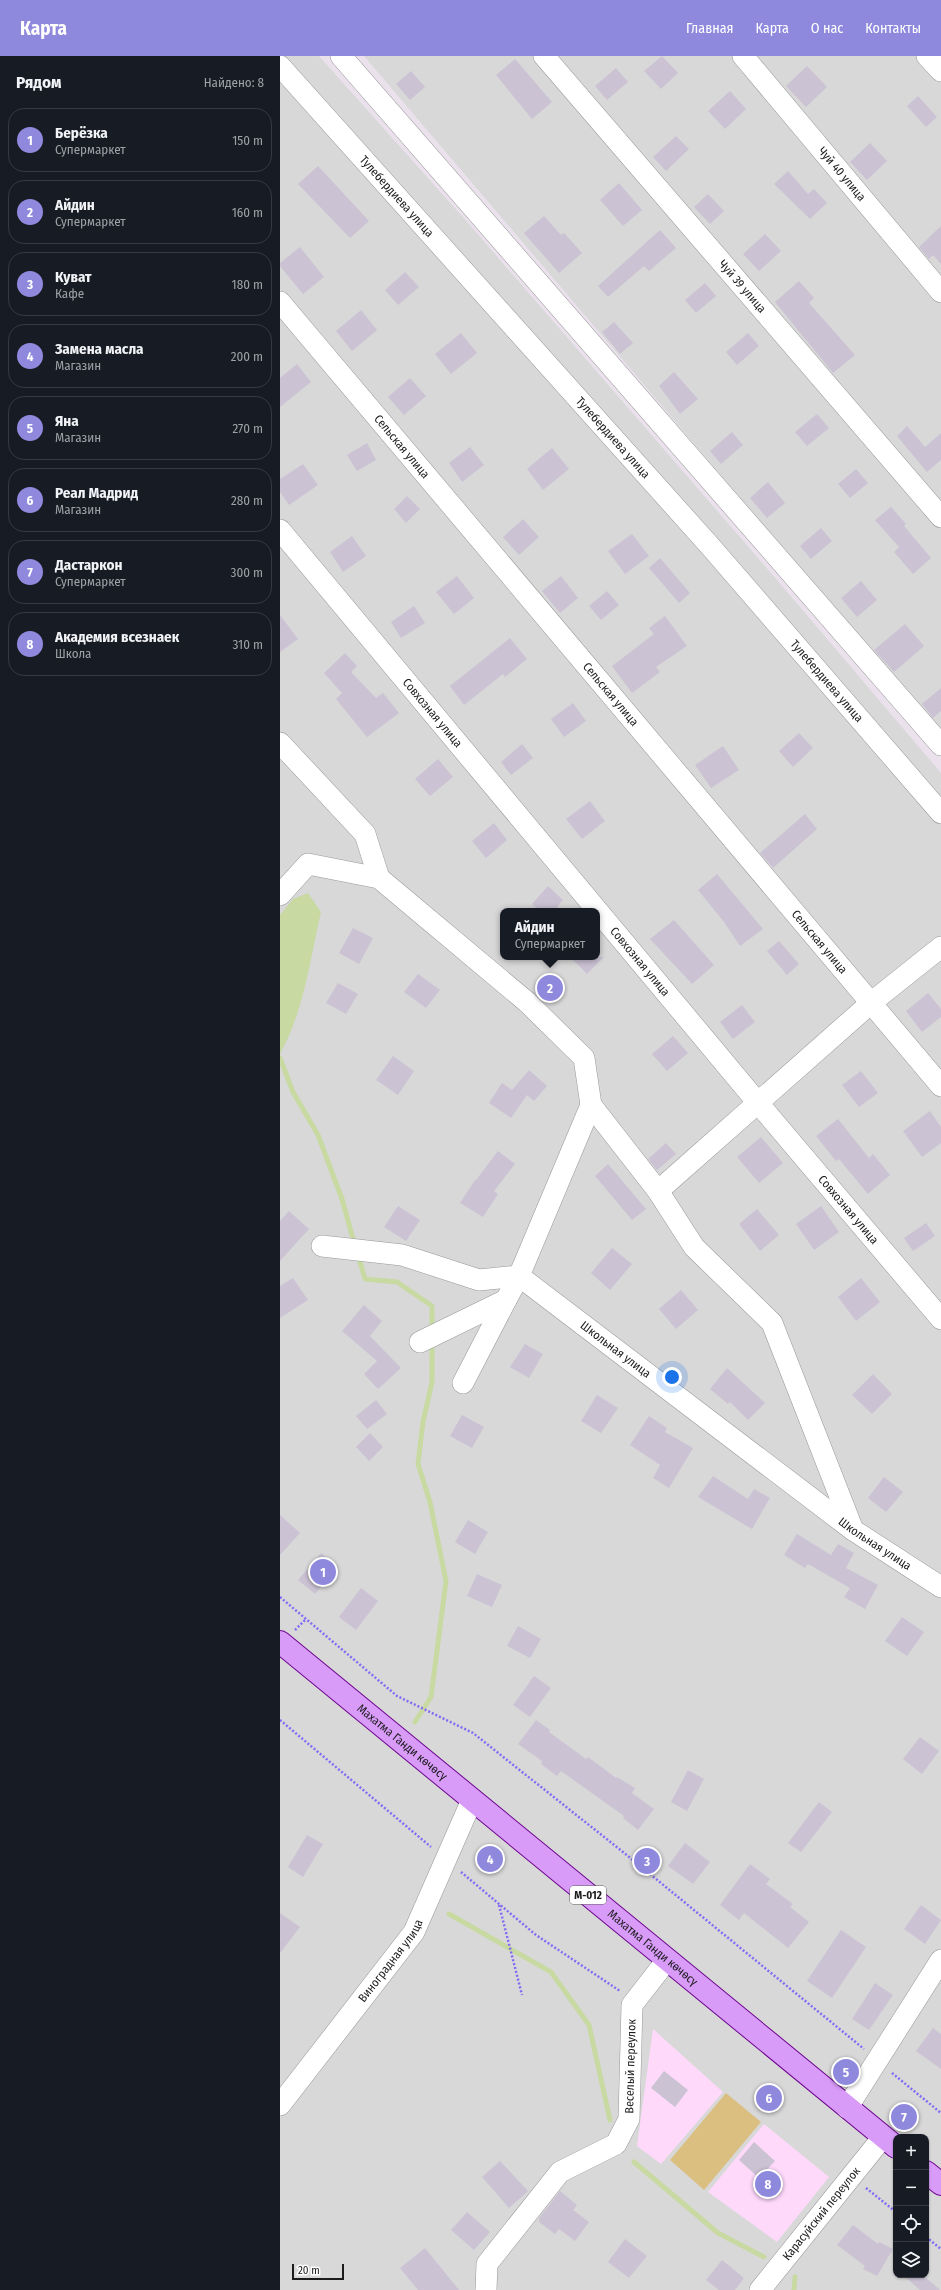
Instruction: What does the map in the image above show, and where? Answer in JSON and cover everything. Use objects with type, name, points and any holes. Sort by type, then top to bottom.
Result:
[{"type":"main road","name":"Махатма Ганди көчөсү","points":[[280,1642],[890,2142]]},
{"type":"main road","points":[[929,2174],[941,2184]]},
{"type":"street","points":[[341,56],[941,745]]},
{"type":"street","name":"Чуй 39 улица","points":[[544,56],[941,517]]},
{"type":"street","name":"Чуй 40 улица","points":[[743,56],[941,292]]},
{"type":"street","points":[[927,56],[941,71]]},
{"type":"street","name":"Тулебердиева улица","points":[[280,66],[704,540],[941,813]]},
{"type":"street","name":"Сельская улица","points":[[280,302],[872,1002],[941,1086]]},
{"type":"street","name":"Совхозная улица","points":[[280,530],[595,908]]},
{"type":"street","points":[[280,743],[365,834],[379,878]]},
{"type":"street","points":[[280,895],[308,864],[379,878],[527,1002],[584,1058],[591,1105],[658,1191],[694,1246],[772,1323],[853,1530]]},
{"type":"street","name":"Совхозная улица","points":[[600,914],[941,1319]]},
{"type":"street","points":[[658,1191],[872,1002],[941,947]]},
{"type":"street","points":[[463,1383],[519,1276],[591,1105]]},
{"type":"street","points":[[322,1246],[402,1254],[479,1280],[519,1276]]},
{"type":"street","name":"Школьная улица","points":[[519,1276],[853,1530],[941,1587]]},
{"type":"street","points":[[420,1342],[506,1300]]},
{"type":"street","name":"Виноградная улица","points":[[280,2105],[414,1932],[472,1800]]},
{"type":"street","name":"Веселый переулок","points":[[486,2290],[487,2264],[560,2172],[616,2144],[629,2119],[632,2005],[668,1960]]},
{"type":"street","points":[[847,2108],[941,1960]]},
{"type":"street","name":"Карасуйский переулок","points":[[760,2290],[852,2176],[890,2142]]},
{"type":"path","points":[[280,1596],[397,1696],[479,1738],[624,1852],[941,2113]]},
{"type":"path","points":[[499,1904],[522,1995]]},
{"type":"path","points":[[852,2176],[893,2210]]},
{"type":"path","points":[[929,2239],[941,2249]]},
{"type":"shaded area","points":[[280,56],[319,56],[469,224],[777,580],[941,773],[941,2290],[280,2290]]},
{"type":"shaded area","points":[[364,56],[941,56],[941,734],[903,689]]},
{"type":"shaded area","points":[[308,893],[321,912],[301,1003],[288,1038],[280,1054],[280,915],[293,899]]},
{"type":"shaded area","points":[[653,2029],[723,2092],[661,2164],[637,2146]]},
{"type":"shaded area","points":[[726,2093],[761,2122],[704,2190],[670,2160]]},
{"type":"shaded area","points":[[764,2124],[829,2177],[777,2242],[708,2192]]},
{"type":"building","points":[[662,56],[678,73],[661,89],[644,71]]},
{"type":"building","points":[[515,59],[552,102],[532,119],[496,75]]},
{"type":"building","points":[[807,66],[827,87],[806,107],[786,86]]},
{"type":"building","points":[[616,68],[628,82],[607,100],[595,86]]},
{"type":"building","points":[[411,71],[425,87],[410,100],[396,84]]},
{"type":"building","points":[[730,91],[746,109],[725,129],[708,111]]},
{"type":"building","points":[[918,96],[937,117],[926,127],[907,106]]},
{"type":"building","points":[[676,136],[689,149],[666,171],[653,157]]},
{"type":"building","points":[[870,143],[887,161],[867,180],[850,162]]},
{"type":"building","points":[[318,166],[369,221],[350,238],[298,184]]},
{"type":"building","points":[[788,171],[808,194],[814,189],[827,203],[810,219],[774,184]]},
{"type":"building","points":[[619,183],[642,210],[623,226],[600,200]]},
{"type":"building","points":[[708,194],[724,211],[710,224],[694,207]]},
{"type":"building","points":[[544,216],[561,235],[564,233],[582,253],[559,273],[524,233]]},
{"type":"building","points":[[941,226],[941,264],[933,255],[929,259],[919,247]]},
{"type":"building","points":[[660,230],[676,248],[649,271],[644,266],[608,297],[598,286]]},
{"type":"building","points":[[765,234],[781,251],[759,271],[743,254]]},
{"type":"building","points":[[300,247],[324,277],[303,294],[280,266],[280,263]]},
{"type":"building","points":[[405,272],[419,287],[398,305],[385,290]]},
{"type":"building","points":[[799,281],[814,298],[809,303],[855,355],[833,373],[775,302]]},
{"type":"building","points":[[705,283],[716,296],[696,313],[685,300]]},
{"type":"building","points":[[361,310],[377,330],[352,351],[336,331]]},
{"type":"building","points":[[614,322],[633,343],[620,354],[602,332]]},
{"type":"building","points":[[461,333],[477,353],[451,374],[435,354]]},
{"type":"building","points":[[748,333],[759,346],[737,365],[726,352]]},
{"type":"building","points":[[297,364],[311,382],[280,407],[280,378]]},
{"type":"building","points":[[674,372],[698,399],[680,414],[659,386]]},
{"type":"building","points":[[410,378],[426,396],[404,415],[388,397]]},
{"type":"building","points":[[817,414],[829,428],[807,446],[795,432]]},
{"type":"building","points":[[907,426],[925,447],[941,433],[941,460],[927,472],[897,436]]},
{"type":"building","points":[[732,432],[743,445],[721,464],[710,451]]},
{"type":"building","points":[[367,443],[376,460],[357,471],[347,455]]},
{"type":"building","points":[[470,447],[484,465],[462,482],[449,463]]},
{"type":"building","points":[[552,448],[569,469],[543,490],[527,469]]},
{"type":"building","points":[[303,464],[318,485],[289,505],[280,492],[280,479]]},
{"type":"building","points":[[856,469],[868,483],[850,498],[838,484]]},
{"type":"building","points":[[768,482],[785,503],[767,518],[750,498]]},
{"type":"building","points":[[407,496],[420,509],[406,523],[394,509]]},
{"type":"building","points":[[891,507],[906,524],[904,526],[931,558],[913,574],[894,552],[899,547],[875,520]]},
{"type":"building","points":[[523,519],[539,537],[519,555],[503,537]]},
{"type":"building","points":[[821,528],[832,541],[811,559],[800,546]]},
{"type":"building","points":[[632,534],[649,556],[625,574],[608,551]]},
{"type":"building","points":[[352,536],[366,556],[343,572],[330,552]]},
{"type":"building","points":[[660,558],[690,593],[679,603],[649,568]]},
{"type":"building","points":[[457,576],[474,598],[454,614],[436,592]]},
{"type":"building","points":[[561,576],[578,598],[560,613],[542,591]]},
{"type":"building","points":[[861,581],[877,600],[857,617],[841,598]]},
{"type":"building","points":[[607,591],[619,605],[601,620],[589,606]]},
{"type":"building","points":[[414,606],[425,623],[401,638],[391,622]]},
{"type":"building","points":[[280,615],[298,639],[280,652]]},
{"type":"building","points":[[665,616],[687,646],[656,667],[660,672],[632,693],[612,666],[654,634],[649,628]]},
{"type":"building","points":[[905,624],[924,646],[894,672],[874,650]]},
{"type":"building","points":[[510,638],[527,659],[505,677],[503,674],[464,705],[450,686]]},
{"type":"building","points":[[345,653],[357,666],[351,672],[376,698],[383,693],[399,713],[367,737],[336,699],[342,693],[324,673]]},
{"type":"building","points":[[941,688],[941,711],[933,718],[922,704]]},
{"type":"building","points":[[573,703],[586,721],[564,737],[551,719]]},
{"type":"building","points":[[799,733],[813,748],[793,767],[779,751]]},
{"type":"building","points":[[522,744],[533,758],[511,775],[501,762]]},
{"type":"building","points":[[723,746],[739,770],[711,788],[695,765]]},
{"type":"building","points":[[438,759],[453,777],[430,796],[415,779]]},
{"type":"building","points":[[590,801],[605,821],[582,839],[566,819]]},
{"type":"building","points":[[805,814],[817,829],[773,868],[760,853]]},
{"type":"building","points":[[494,823],[507,840],[486,858],[472,841]]},
{"type":"building","points":[[717,874],[763,929],[740,946],[724,922],[698,890]]},
{"type":"building","points":[[548,886],[563,900],[556,908],[537,908],[532,904]]},
{"type":"building","points":[[674,920],[714,965],[692,984],[650,939]]},
{"type":"building","points":[[353,928],[373,938],[359,964],[339,953]]},
{"type":"building","points":[[779,941],[799,964],[787,975],[767,951]]},
{"type":"building","points":[[600,957],[604,957],[587,974],[573,960],[600,960]]},
{"type":"building","points":[[418,974],[440,990],[426,1008],[404,992]]},
{"type":"building","points":[[338,983],[358,994],[346,1014],[326,1003]]},
{"type":"building","points":[[928,993],[941,1009],[941,1017],[922,1032],[906,1011]]},
{"type":"building","points":[[742,1005],[755,1022],[733,1039],[720,1022]]},
{"type":"building","points":[[673,1036],[688,1053],[667,1071],[652,1054]]},
{"type":"building","points":[[393,1056],[414,1071],[398,1095],[376,1080]]},
{"type":"building","points":[[529,1070],[547,1086],[534,1101],[527,1095],[511,1118],[489,1103],[502,1083],[512,1090]]},
{"type":"building","points":[[861,1071],[878,1093],[859,1107],[842,1085]]},
{"type":"building","points":[[930,1111],[941,1127],[941,1143],[922,1157],[903,1131]]},
{"type":"building","points":[[838,1119],[869,1158],[873,1154],[890,1175],[868,1194],[839,1159],[836,1161],[816,1136]]},
{"type":"building","points":[[761,1137],[783,1163],[759,1183],[737,1157]]},
{"type":"building","points":[[666,1143],[676,1154],[657,1170],[648,1159]]},
{"type":"building","points":[[498,1151],[515,1164],[494,1191],[498,1194],[483,1217],[460,1203],[475,1180]]},
{"type":"building","points":[[608,1164],[646,1209],[632,1220],[595,1176]]},
{"type":"building","points":[[398,1206],[420,1220],[406,1241],[384,1227]]},
{"type":"building","points":[[821,1206],[839,1232],[814,1250],[796,1224]]},
{"type":"building","points":[[757,1209],[779,1235],[760,1251],[739,1224]]},
{"type":"building","points":[[289,1211],[309,1229],[280,1261],[280,1221]]},
{"type":"building","points":[[926,1223],[935,1236],[913,1251],[904,1238]]},
{"type":"building","points":[[612,1248],[632,1264],[610,1290],[591,1273]]},
{"type":"building","points":[[293,1278],[308,1300],[280,1318],[280,1286]]},
{"type":"building","points":[[861,1278],[880,1302],[856,1321],[838,1297]]},
{"type":"building","points":[[681,1290],[698,1310],[676,1329],[659,1309]]},
{"type":"building","points":[[364,1305],[382,1321],[370,1336],[401,1368],[378,1389],[364,1374],[377,1361],[342,1331]]},
{"type":"building","points":[[525,1344],[543,1354],[529,1378],[510,1367]]},
{"type":"building","points":[[727,1368],[765,1403],[748,1420],[730,1402],[728,1404],[710,1389]]},
{"type":"building","points":[[873,1374],[892,1394],[872,1414],[852,1395]]},
{"type":"building","points":[[597,1395],[618,1408],[601,1433],[581,1421]]},
{"type":"building","points":[[376,1400],[387,1414],[367,1429],[356,1416]]},
{"type":"building","points":[[462,1415],[484,1427],[472,1448],[450,1436]]},
{"type":"building","points":[[649,1416],[667,1428],[665,1432],[693,1448],[669,1488],[653,1478],[660,1465],[630,1445]]},
{"type":"building","points":[[370,1433],[383,1447],[369,1461],[356,1447]]},
{"type":"building","points":[[713,1476],[748,1499],[754,1489],[770,1498],[752,1529],[698,1497]]},
{"type":"building","points":[[884,1477],[903,1492],[886,1512],[868,1498]]},
{"type":"building","points":[[280,1515],[300,1533],[280,1555]]},
{"type":"building","points":[[468,1520],[488,1532],[475,1554],[455,1542]]},
{"type":"building","points":[[797,1534],[831,1555],[838,1544],[854,1553],[846,1568],[878,1585],[865,1609],[844,1597],[850,1588],[808,1564],[805,1568],[784,1555]]},
{"type":"building","points":[[321,1553],[338,1567],[315,1594],[298,1580]]},
{"type":"building","points":[[477,1574],[502,1585],[492,1607],[467,1596]]},
{"type":"building","points":[[361,1588],[378,1601],[356,1630],[339,1617]]},
{"type":"building","points":[[902,1617],[924,1632],[907,1656],[885,1641]]},
{"type":"building","points":[[518,1626],[541,1639],[530,1658],[507,1646]]},
{"type":"building","points":[[534,1676],[551,1688],[530,1717],[513,1705]]},
{"type":"building","points":[[536,1720],[550,1730],[549,1732],[586,1759],[588,1757],[616,1778],[617,1777],[635,1788],[632,1793],[654,1809],[638,1830],[623,1818],[624,1816],[561,1771],[557,1776],[541,1764],[542,1761],[518,1744]]},
{"type":"building","points":[[920,1737],[939,1751],[922,1774],[903,1759]]},
{"type":"building","points":[[688,1770],[704,1779],[687,1811],[671,1802]]},
{"type":"building","points":[[819,1802],[832,1812],[801,1852],[788,1843]]},
{"type":"building","points":[[307,1835],[323,1844],[303,1877],[288,1867]]},
{"type":"building","points":[[685,1843],[710,1862],[693,1884],[668,1866]]},
{"type":"building","points":[[750,1864],[770,1879],[766,1884],[793,1904],[790,1907],[809,1922],[788,1948],[744,1913],[739,1920],[720,1905]]},
{"type":"building","points":[[921,1905],[941,1920],[925,1944],[904,1929]]},
{"type":"building","points":[[280,1913],[300,1927],[280,1953]]},
{"type":"building","points":[[841,1930],[866,1947],[832,1998],[807,1981]]},
{"type":"building","points":[[875,1983],[893,1995],[869,2030],[852,2019]]},
{"type":"building","points":[[933,2028],[941,2034],[941,2069],[916,2051]]},
{"type":"building","points":[[664,2071],[688,2090],[675,2107],[651,2088]]},
{"type":"building","points":[[754,2142],[775,2161],[759,2178],[739,2160]]},
{"type":"building","points":[[500,2161],[528,2191],[509,2208],[482,2177]]},
{"type":"building","points":[[560,2191],[577,2205],[573,2210],[589,2222],[575,2241],[559,2229],[555,2234],[539,2222],[539,2218]]},
{"type":"building","points":[[467,2212],[490,2232],[474,2250],[451,2230]]},
{"type":"building","points":[[853,2225],[878,2244],[879,2242],[893,2249],[877,2276],[863,2269],[865,2266],[837,2245]]},
{"type":"building","points":[[625,2239],[647,2256],[629,2278],[608,2262]]},
{"type":"building","points":[[425,2248],[459,2290],[418,2290],[400,2268]]},
{"type":"building","points":[[722,2260],[744,2278],[735,2290],[719,2290],[706,2280]]},
{"type":"building","points":[[906,2278],[926,2278],[940,2290],[920,2290]]},
{"type":"waterway","points":[[280,1058],[293,1092],[318,1135],[342,1199],[355,1246]]},
{"type":"waterway","points":[[358,1255],[365,1279],[397,1282],[432,1306],[432,1331]]},
{"type":"waterway","points":[[415,1722],[431,1697],[446,1581],[430,1502],[418,1464],[423,1422],[432,1382],[432,1341]]},
{"type":"waterway","points":[[449,1914],[551,1972],[589,2025],[610,2120]]},
{"type":"waterway","points":[[634,2162],[718,2233],[764,2257]]},
{"type":"waterway","points":[[794,2290],[795,2277]]},
{"type":"place","name":"Айдин","points":[[550,988]]},
{"type":"place","name":"Берёзка","points":[[323,1572]]},
{"type":"place","name":"Замена масла","points":[[490,1859]]},
{"type":"place","name":"Куват","points":[[647,1861]]},
{"type":"place","name":"Яна","points":[[846,2072]]},
{"type":"place","name":"Реал Мадрид","points":[[769,2098]]},
{"type":"place","name":"Дастаркон","points":[[904,2117]]},
{"type":"place","name":"Академия всезнаек","points":[[768,2184]]}]
